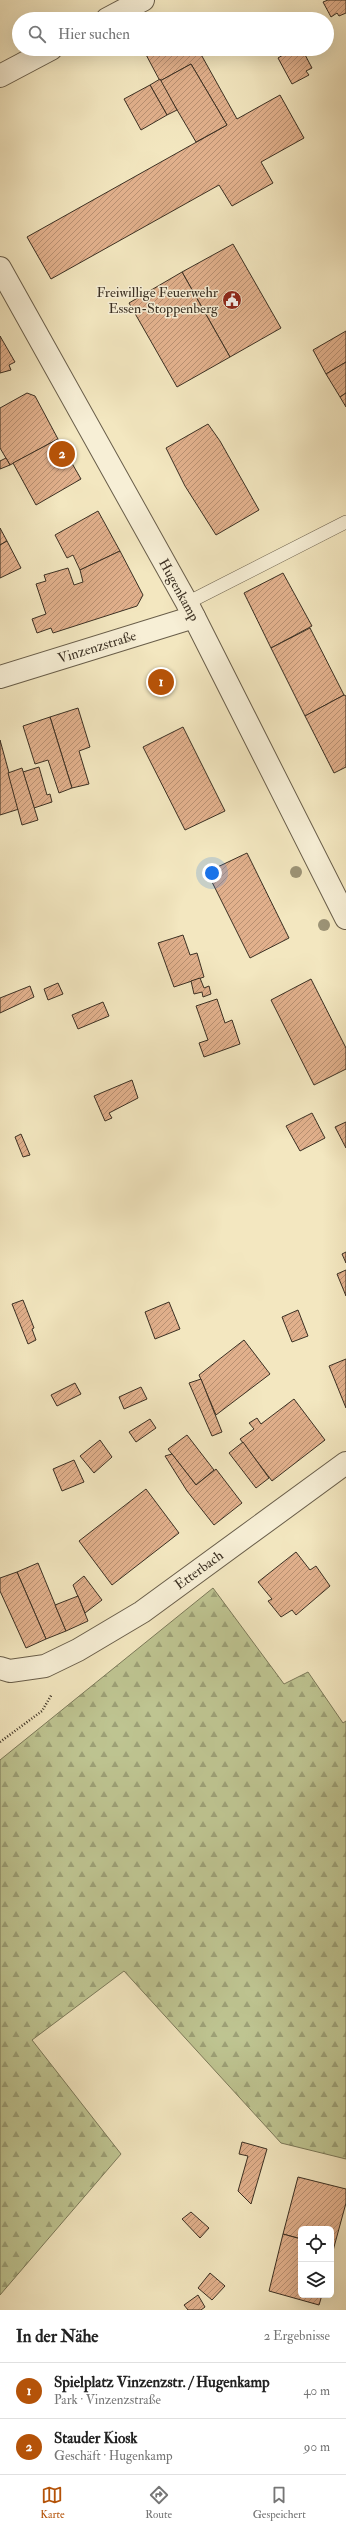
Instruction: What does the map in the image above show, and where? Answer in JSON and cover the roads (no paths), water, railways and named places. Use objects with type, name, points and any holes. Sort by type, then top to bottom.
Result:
[{"type":"street","points":[[120,12],[143,0]]},
{"type":"street","points":[[0,76],[38,56]]},
{"type":"street","name":"Hugenkamp","points":[[0,268],[191,610],[346,918]]},
{"type":"street","name":"Vinzenzstraße","points":[[0,677],[191,610]]},
{"type":"street","name":"Etterbach","points":[[0,1668],[10,1671],[45,1666],[78,1650],[142,1612],[346,1463]]},
{"type":"lane","points":[[191,610],[346,522]]},
{"type":"place","name":"Freiwillige Feuerwehr Essen-Stoppenberg","points":[[232,300]]},
{"type":"place","name":"Stauder Kiosk","points":[[62,454]]},
{"type":"place","name":"Spielplatz Vinzenzstr. / Hugenkamp","points":[[161,682]]}]
